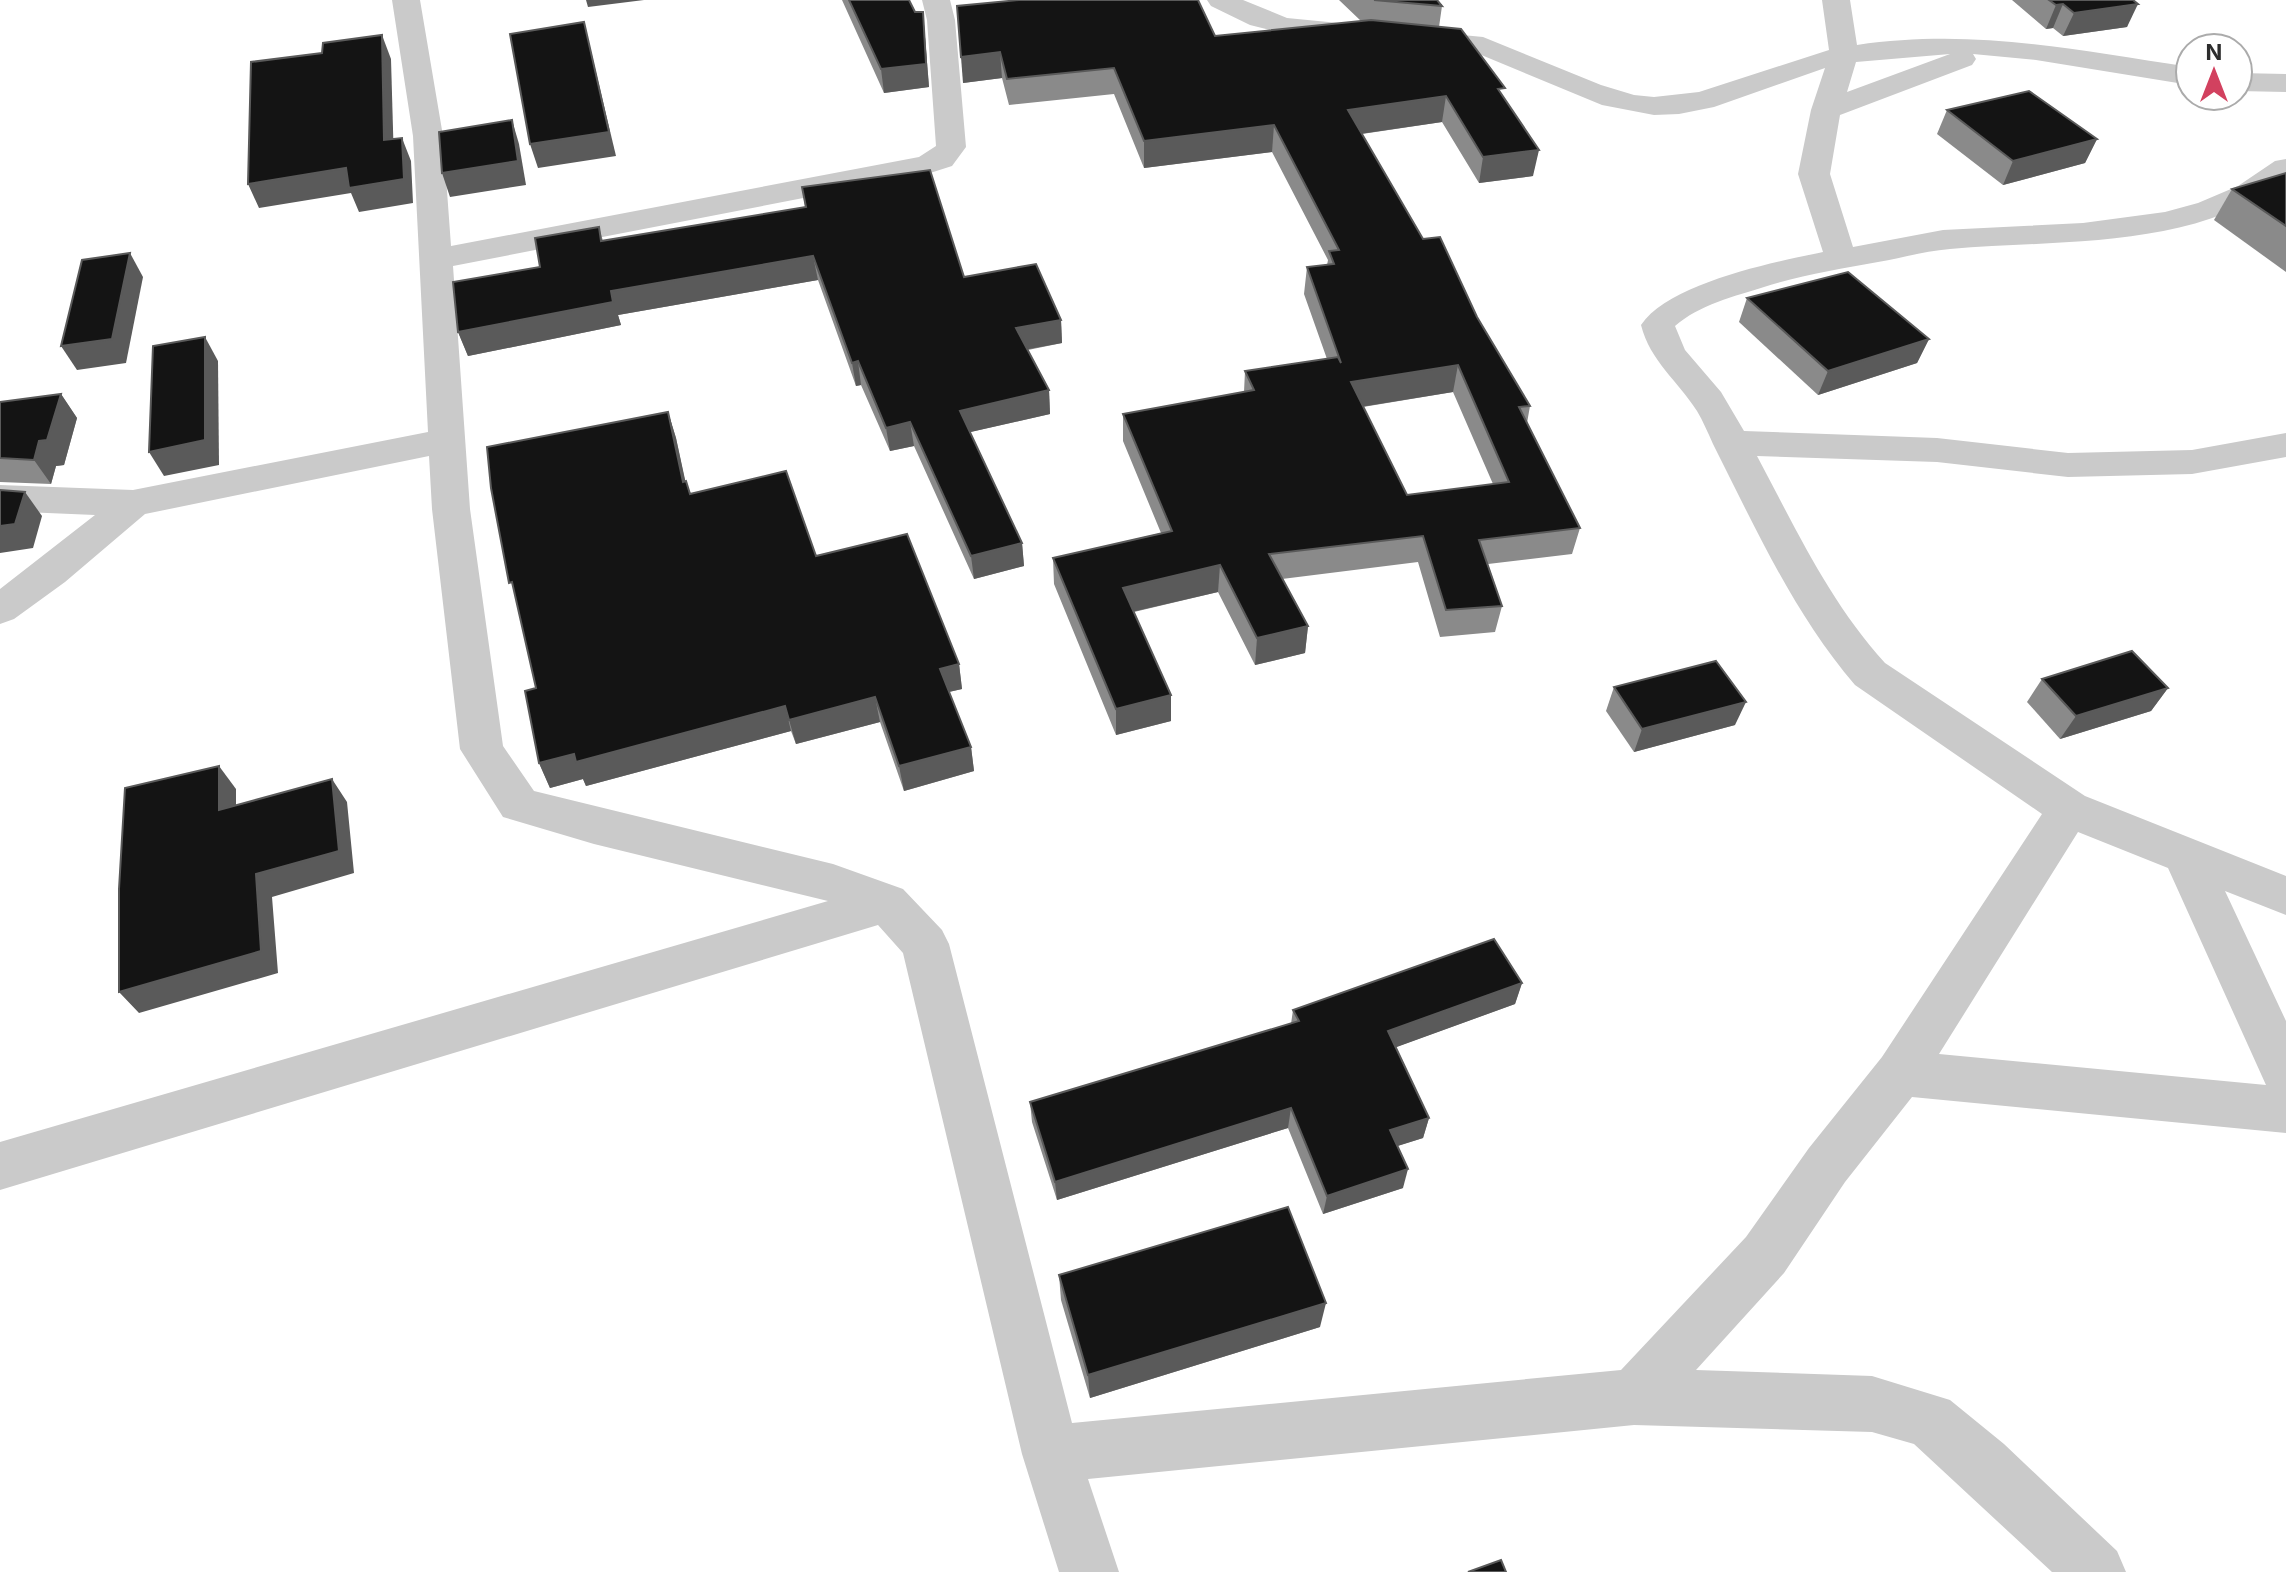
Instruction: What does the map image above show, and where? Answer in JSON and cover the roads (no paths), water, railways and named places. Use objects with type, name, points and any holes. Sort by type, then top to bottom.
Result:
[{"type":"street","points":[[436,259],[927,165],[941,159],[951,147],[941,20],[936,0]]},
{"type":"street","points":[[1221,0],[1260,19],[1286,26],[1483,46],[1630,104],[1655,107],[1687,105],[1753,86],[1805,63],[1844,55],[1941,45],[1993,47],[2174,74]]},
{"type":"street","points":[[1836,0],[1844,55],[1826,110],[1814,174],[1841,259]]},
{"type":"street","points":[[402,3],[428,136],[451,509],[482,749],[519,805],[833,883],[887,903],[925,944],[1051,1454],[1089,1572]]},
{"type":"street","points":[[1826,110],[1993,47]]},
{"type":"street","points":[[2254,82],[2286,83]]},
{"type":"street","points":[[2286,168],[2266,184],[2197,215],[2146,228],[1949,239],[1841,259],[1739,283],[1668,311],[1658,325],[1661,341],[1673,361],[1709,401],[1797,567],[1845,649],[1870,674],[2069,809],[2286,896]]},
{"type":"street","points":[[0,498],[133,503],[446,440]]},
{"type":"street","points":[[1731,443],[1937,450],[2068,465],[2192,462],[2286,445]]},
{"type":"street","points":[[0,609],[51,572],[133,503]]},
{"type":"street","points":[[1634,1397],[1765,1255],[1827,1165],[1900,1073],[2069,809]]},
{"type":"street","points":[[2185,855],[2286,1075]]},
{"type":"street","points":[[0,1166],[887,903]]},
{"type":"street","points":[[1900,1073],[2286,1110]]},
{"type":"street","points":[[1051,1454],[1634,1397],[1872,1404],[1930,1420],[1983,1465],[2096,1572]]}]
